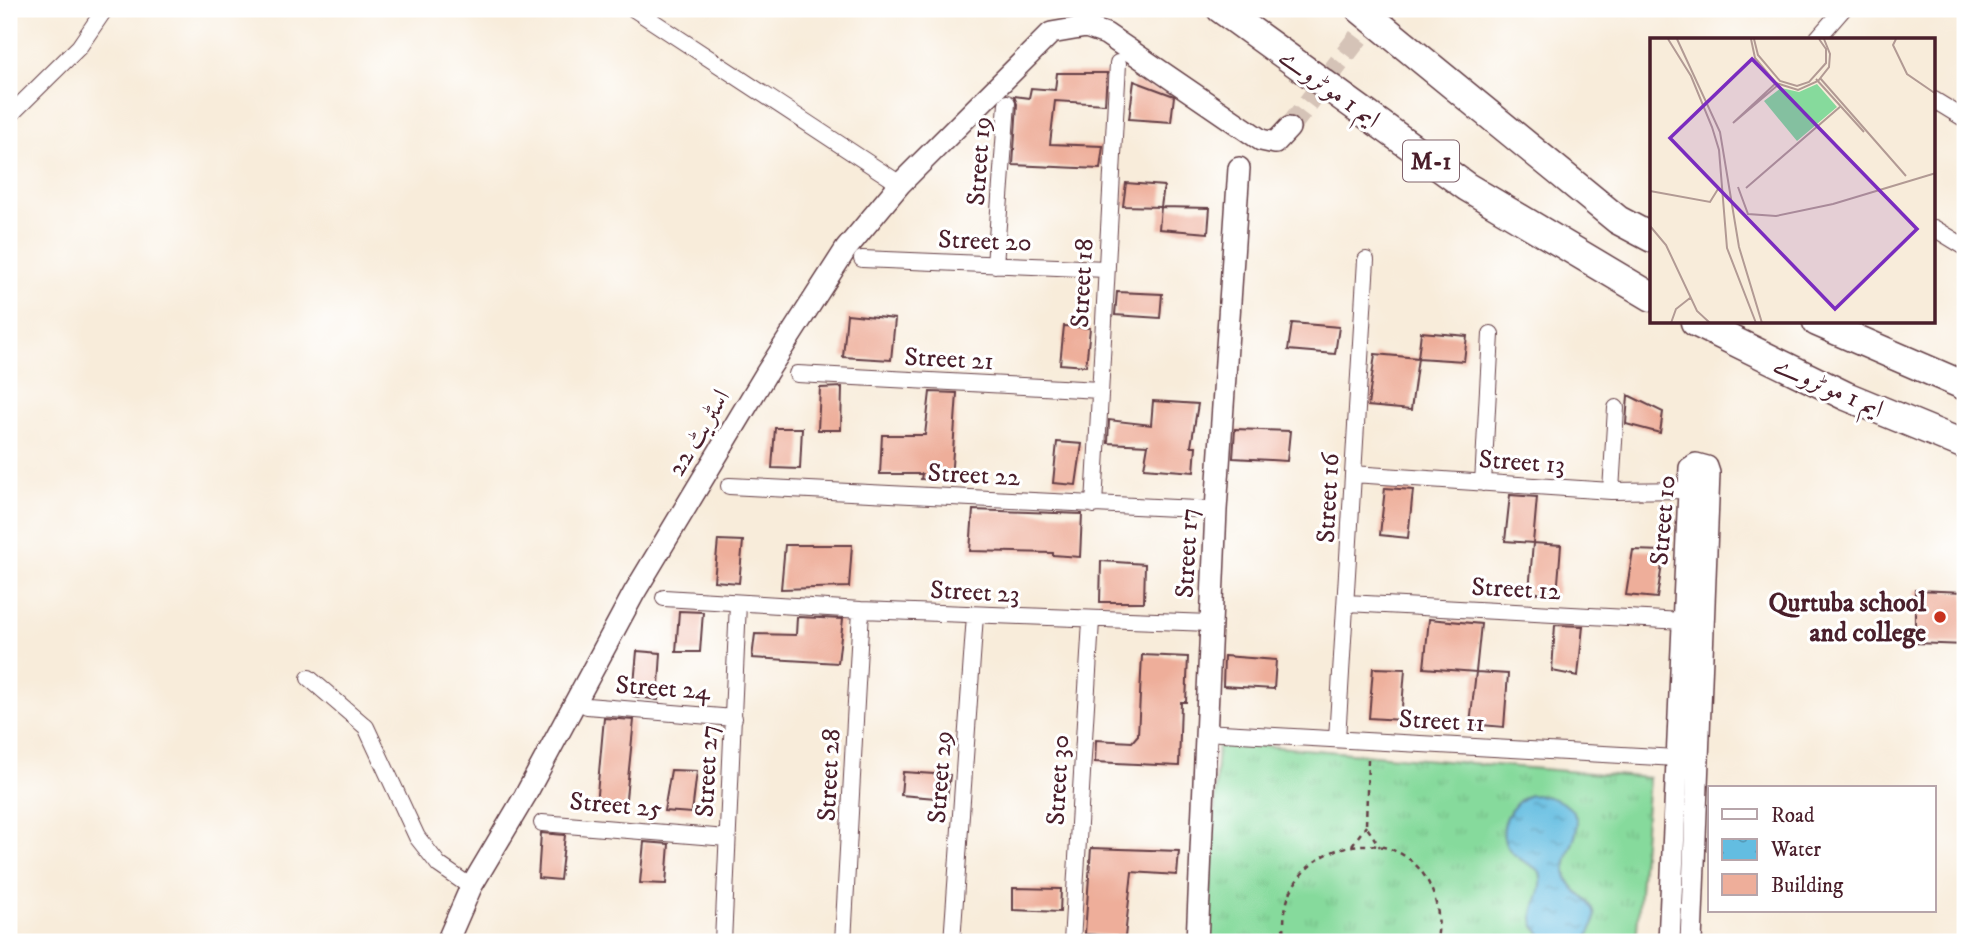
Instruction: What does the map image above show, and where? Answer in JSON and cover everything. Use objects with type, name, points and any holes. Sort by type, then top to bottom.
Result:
[{"type":"highway","name":"ایم 1 موٹروے","points":[[1221,9],[1466,187],[1650,297]]},
{"type":"highway","name":"M-1","points":[[1360,9],[1618,220],[1650,237]]},
{"type":"highway","name":"ایم 1 موٹروے","points":[[1699,324],[1846,396],[1965,445]]},
{"type":"highway","name":"ایم 1 موٹروے","points":[[1822,324],[1965,386]]},
{"type":"street","points":[[9,117],[79,47],[105,9]]},
{"type":"street","points":[[634,9],[900,184]]},
{"type":"street","points":[[1824,38],[1843,9]]},
{"type":"street","name":"اسٹریٹ 22","points":[[447,942],[471,887],[525,796],[634,593],[767,372],[846,249],[900,184],[1051,33],[1086,27],[1106,34],[1261,140],[1275,144],[1289,128]]},
{"type":"street","name":"Street 18","points":[[1094,505],[1118,63]]},
{"type":"street","points":[[1936,101],[1965,119]]},
{"type":"street","name":"Street 19","points":[[995,265],[1007,103]]},
{"type":"street","name":"Street 17","points":[[1197,942],[1204,732],[1216,510],[1239,168]]},
{"type":"street","points":[[1936,229],[1965,247]]},
{"type":"street","name":"Street 20","points":[[862,259],[1106,270]]},
{"type":"street","name":"Street 16","points":[[1337,739],[1366,260]]},
{"type":"street","points":[[1483,483],[1491,334]]},
{"type":"street","name":"Street 21","points":[[796,374],[1100,390]]},
{"type":"street","points":[[1611,491],[1616,408]]},
{"type":"street","name":"Street 10","points":[[1668,942],[1690,468],[1696,464],[1707,467],[1710,473],[1691,942]]},
{"type":"street","name":"Street 13","points":[[1353,474],[1611,491],[1689,490]]},
{"type":"street","name":"Street 22","points":[[729,486],[1216,510]]},
{"type":"street","name":"Street 23","points":[[664,598],[862,611],[1091,621],[1210,623]]},
{"type":"street","name":"Street 27","points":[[723,942],[738,603]]},
{"type":"street","name":"Street 12","points":[[1347,603],[1683,621]]},
{"type":"street","name":"Street 28","points":[[843,942],[862,611]]},
{"type":"street","name":"Street 29","points":[[952,942],[975,615]]},
{"type":"street","name":"Street 30","points":[[1072,942],[1091,621]]},
{"type":"street","points":[[309,678],[366,727],[417,836],[439,865],[471,887]]},
{"type":"street","name":"Street 24","points":[[587,706],[734,718]]},
{"type":"street","name":"Street 11","points":[[1204,732],[1677,758]]},
{"type":"street","name":"Street 25","points":[[542,823],[727,838]]},
{"type":"path","points":[[1352,845],[1366,825],[1368,759]]},
{"type":"path","points":[[1366,825],[1380,847]]},
{"type":"path","points":[[1286,942],[1284,914],[1291,890],[1305,869],[1325,853],[1352,845],[1380,847],[1398,853],[1419,868],[1433,889],[1439,914],[1436,942]]},
{"type":"path","points":[[1255,942],[1285,928]]},
{"type":"green space","points":[[1218,742],[1649,778],[1636,942],[1208,942]]},
{"type":"water","points":[[1530,795],[1556,800],[1575,815],[1576,833],[1565,868],[1569,882],[1593,909],[1595,918],[1592,929],[1584,942],[1549,942],[1534,923],[1534,907],[1540,891],[1540,872],[1512,853],[1505,842],[1504,834],[1504,825],[1511,810]]},
{"type":"building","points":[[1057,73],[1107,73],[1105,104],[1055,101],[1050,144],[1103,146],[1100,169],[1013,165],[1017,104],[1014,96],[1029,98],[1031,88],[1055,90]]},
{"type":"building","points":[[1134,81],[1174,96],[1171,122],[1129,119]]},
{"type":"building","points":[[1126,183],[1164,186],[1161,207],[1123,206]]},
{"type":"building","points":[[1161,207],[1210,208],[1208,233],[1159,229]]},
{"type":"building","points":[[1117,292],[1162,294],[1160,318],[1115,315]]},
{"type":"building","points":[[847,314],[895,319],[891,360],[843,357]]},
{"type":"building","points":[[1292,323],[1339,327],[1335,354],[1288,350]]},
{"type":"building","points":[[1064,326],[1090,328],[1086,366],[1060,364]]},
{"type":"building","points":[[1421,332],[1467,336],[1464,361],[1418,358]]},
{"type":"building","points":[[1375,354],[1418,358],[1411,410],[1368,406]]},
{"type":"building","points":[[842,387],[841,430],[818,430],[820,388]]},
{"type":"building","points":[[930,392],[957,393],[951,480],[921,479],[922,474],[880,474],[882,435],[925,435]]},
{"type":"building","points":[[1628,395],[1663,412],[1660,433],[1626,424]]},
{"type":"building","points":[[1153,401],[1198,404],[1191,446],[1196,446],[1194,472],[1144,468],[1148,445],[1108,443],[1109,420],[1151,425]]},
{"type":"building","points":[[775,428],[802,428],[800,469],[772,468]]},
{"type":"building","points":[[1235,429],[1290,431],[1287,461],[1233,458]]},
{"type":"building","points":[[1057,442],[1082,444],[1076,485],[1053,483]]},
{"type":"building","points":[[1385,488],[1413,490],[1408,538],[1380,535]]},
{"type":"building","points":[[1510,495],[1537,497],[1533,543],[1505,541]]},
{"type":"building","points":[[973,510],[1082,514],[1080,557],[1053,553],[970,551]]},
{"type":"building","points":[[718,540],[743,541],[739,583],[714,581]]},
{"type":"building","points":[[1533,543],[1561,545],[1557,595],[1529,592]]},
{"type":"building","points":[[785,545],[852,545],[849,587],[781,589]]},
{"type":"building","points":[[1633,550],[1664,551],[1657,598],[1626,595]]},
{"type":"building","points":[[1101,561],[1145,564],[1144,602],[1100,602]]},
{"type":"building","name":"Qurtuba school and college","points":[[1915,590],[1965,592],[1965,645],[1915,643]]},
{"type":"building","points":[[679,611],[703,612],[700,652],[676,652]]},
{"type":"building","points":[[797,617],[843,619],[838,663],[752,658],[755,634],[796,635]]},
{"type":"building","points":[[1429,619],[1481,624],[1476,672],[1424,668]]},
{"type":"building","points":[[1555,625],[1583,626],[1578,676],[1552,671]]},
{"type":"building","points":[[637,651],[661,653],[658,700],[633,696]]},
{"type":"building","points":[[1142,655],[1188,657],[1186,702],[1181,702],[1179,766],[1095,762],[1096,740],[1132,742],[1138,735]]},
{"type":"building","points":[[1224,656],[1276,660],[1274,689],[1223,686]]},
{"type":"building","points":[[1373,668],[1405,669],[1401,720],[1369,718]]},
{"type":"building","points":[[1476,672],[1508,674],[1504,727],[1470,724]]},
{"type":"building","points":[[604,718],[634,720],[625,808],[596,805]]},
{"type":"building","points":[[671,770],[697,771],[692,813],[664,811]]},
{"type":"building","points":[[903,772],[950,775],[947,799],[901,795]]},
{"type":"building","points":[[541,833],[565,835],[560,880],[538,878]]},
{"type":"building","points":[[644,842],[669,844],[666,884],[640,883]]},
{"type":"building","points":[[1091,848],[1179,851],[1177,875],[1132,872],[1125,937],[1085,934]]},
{"type":"building","points":[[1013,888],[1061,889],[1060,912],[1013,910]]},
{"type":"tunnel","points":[[1289,128],[1380,9]]},
{"type":"place","name":"Qurtuba school and college","points":[[1940,617]]}]
